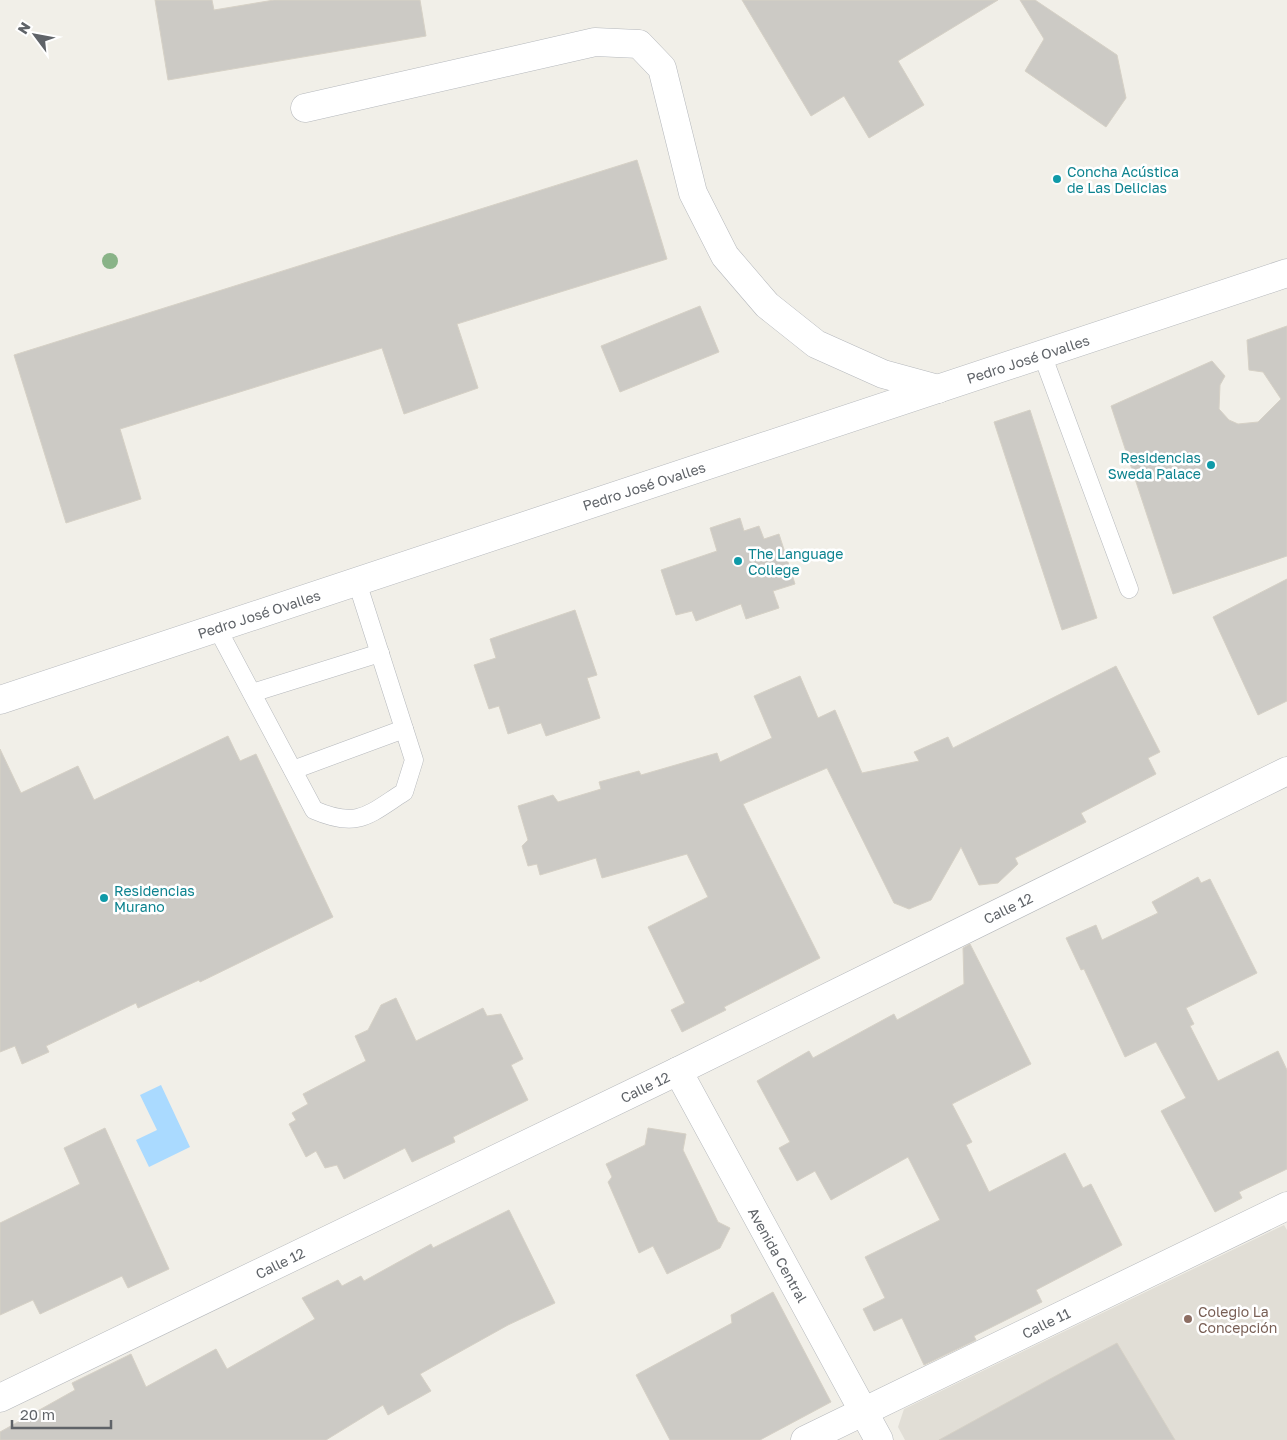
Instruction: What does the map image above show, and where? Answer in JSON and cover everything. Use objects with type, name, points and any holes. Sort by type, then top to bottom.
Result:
[{"type":"street","points":[[305,108],[595,42],[640,44],[662,68],[693,194],[725,256],[761,298],[816,344],[883,374],[938,389]]},
{"type":"street","name":"Pedro José Ovalles","points":[[0,700],[1287,273]]},
{"type":"street","name":"Calle 12","points":[[0,1398],[678,1071],[1287,771]]},
{"type":"street","name":"Avenida Central","points":[[678,1071],[879,1440]]},
{"type":"street","name":"Calle 11","points":[[805,1440],[1287,1206]]},
{"type":"lane","points":[[1042,354],[1129,589]]},
{"type":"lane","points":[[217,628],[314,810],[334,819],[363,818],[404,792],[414,760],[357,582]]},
{"type":"lane","points":[[252,693],[380,653]]},
{"type":"lane","points":[[293,770],[404,729]]},
{"type":"shaded area","name":"Colegio La Concepción","points":[[1284,1225],[1287,1230],[1287,1440],[905,1440],[898,1427],[904,1409]]},
{"type":"water","points":[[161,1085],[190,1147],[149,1167],[136,1140],[157,1130],[140,1095]]},
{"type":"building","points":[[155,0],[212,0],[214,10],[274,0],[420,0],[426,36],[168,80]]},
{"type":"building","points":[[742,0],[998,0],[898,61],[924,105],[869,138],[844,96],[811,116]]},
{"type":"building","name":"Concha Acústica de Las Delicias","points":[[1020,0],[1035,0],[1117,55],[1126,98],[1106,127],[1025,71],[1044,39]]},
{"type":"building","points":[[637,160],[667,259],[457,324],[478,388],[404,414],[382,348],[120,429],[141,499],[66,523],[14,355]]},
{"type":"building","points":[[700,306],[719,352],[620,392],[601,346]]},
{"type":"building","points":[[1287,326],[1287,556],[1173,594],[1111,406],[1212,361],[1225,376],[1220,385],[1219,409],[1229,420],[1238,424],[1258,422],[1281,399],[1263,372],[1249,370],[1247,340]]},
{"type":"building","points":[[1030,410],[1097,618],[1062,630],[994,422]]},
{"type":"building","name":"The Language College","points":[[740,518],[744,531],[759,526],[764,539],[779,534],[795,584],[773,591],[779,608],[746,619],[741,604],[696,621],[692,611],[676,615],[661,570],[717,551],[710,528]]},
{"type":"building","points":[[1287,579],[1287,701],[1258,715],[1213,617]]},
{"type":"building","points":[[575,610],[597,675],[587,678],[600,718],[546,736],[541,723],[508,734],[499,706],[489,709],[474,665],[496,658],[490,639]]},
{"type":"building","points":[[1116,666],[1160,752],[1148,758],[1156,774],[1081,813],[1086,822],[1015,858],[1018,864],[998,883],[979,885],[961,847],[931,900],[909,909],[894,903],[827,768],[743,804],[820,958],[724,1007],[726,1010],[682,1032],[671,1010],[685,1003],[648,927],[708,897],[687,854],[602,878],[596,858],[540,875],[537,864],[528,866],[522,846],[528,840],[518,806],[553,795],[558,802],[601,789],[599,782],[639,771],[641,775],[717,753],[720,762],[772,738],[754,696],[800,676],[818,718],[835,710],[862,773],[919,761],[914,752],[948,737],[953,748]]},
{"type":"building","points":[[228,736],[240,761],[256,754],[333,917],[200,982],[199,980],[138,1008],[136,1003],[46,1046],[49,1052],[22,1064],[15,1046],[0,1052],[0,749],[21,793],[78,766],[94,800]]},
{"type":"building","points":[[1198,877],[1201,883],[1210,879],[1257,973],[1186,1008],[1194,1024],[1190,1026],[1218,1081],[1278,1051],[1287,1070],[1287,1169],[1239,1192],[1242,1198],[1215,1212],[1161,1111],[1186,1098],[1156,1042],[1125,1057],[1084,969],[1081,970],[1066,938],[1096,925],[1102,940],[1158,913],[1152,902]]},
{"type":"building","points":[[970,944],[1031,1064],[952,1104],[972,1142],[966,1145],[989,1192],[1065,1153],[1083,1188],[1091,1184],[1122,1245],[1036,1290],[1042,1302],[974,1336],[976,1340],[924,1365],[902,1318],[874,1331],[863,1309],[885,1298],[865,1257],[940,1220],[908,1157],[831,1200],[815,1171],[797,1181],[779,1148],[790,1142],[757,1081],[809,1051],[813,1058],[894,1014],[897,1020],[964,984],[963,948]]},
{"type":"building","points":[[396,998],[416,1041],[483,1008],[487,1016],[501,1014],[523,1059],[511,1065],[528,1100],[453,1137],[455,1142],[412,1162],[405,1148],[344,1179],[337,1165],[325,1168],[316,1151],[306,1157],[289,1124],[296,1120],[292,1113],[308,1104],[303,1094],[366,1061],[355,1036],[368,1030],[381,1005]]},
{"type":"building","points":[[105,1128],[169,1269],[128,1288],[122,1276],[40,1314],[33,1300],[0,1315],[0,1223],[80,1184],[64,1148]]},
{"type":"building","points":[[648,1128],[686,1134],[683,1150],[718,1222],[730,1228],[720,1248],[667,1274],[653,1246],[639,1253],[608,1182],[612,1177],[606,1164],[645,1145]]},
{"type":"building","points":[[509,1210],[555,1303],[508,1325],[420,1374],[431,1391],[388,1415],[383,1405],[326,1440],[0,1440],[0,1432],[75,1390],[72,1383],[131,1354],[146,1387],[216,1349],[227,1369],[315,1319],[302,1298],[338,1280],[342,1286],[361,1276],[364,1281],[431,1244],[433,1248]]},
{"type":"building","points":[[773,1292],[831,1402],[760,1440],[670,1440],[636,1375],[732,1323],[731,1315]]},
{"type":"building","points":[[1117,1343],[1175,1440],[939,1440],[1050,1379]]},
{"type":"place","name":"Concha Acústica de Las Delicias","points":[[1057,179]]},
{"type":"place","name":"Residencias Sweda Palace","points":[[1211,465]]},
{"type":"place","name":"The Language College","points":[[738,561]]},
{"type":"place","name":"Residencias Murano","points":[[104,898]]},
{"type":"place","name":"Colegio La Concepción","points":[[1188,1319]]}]
